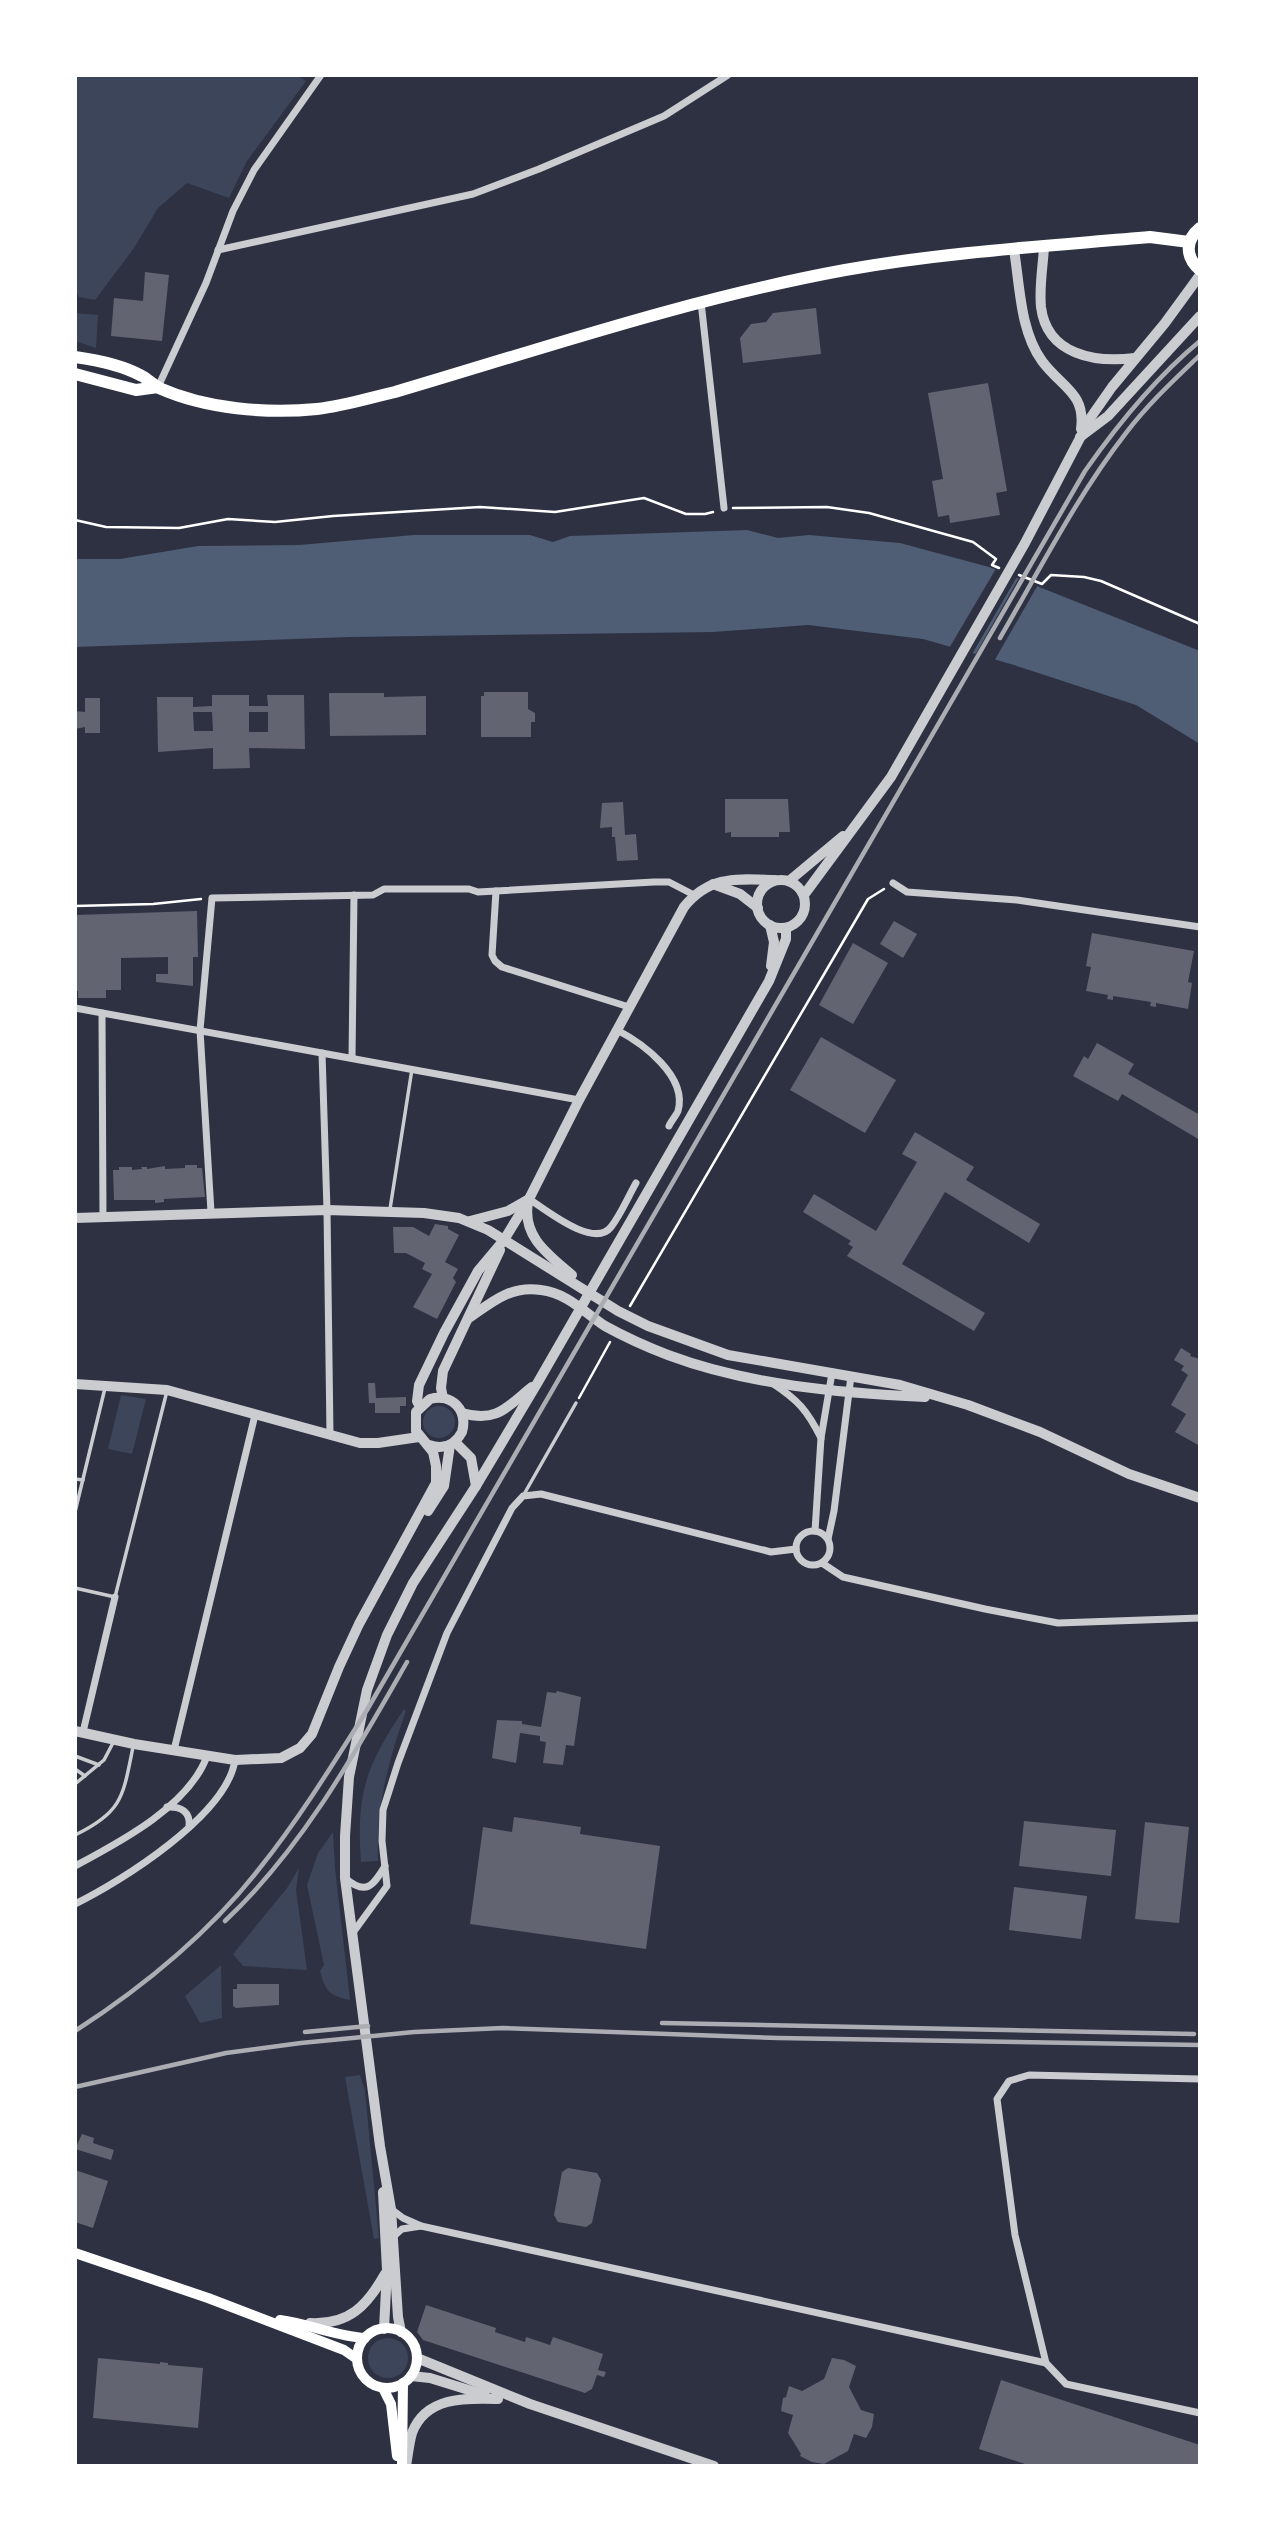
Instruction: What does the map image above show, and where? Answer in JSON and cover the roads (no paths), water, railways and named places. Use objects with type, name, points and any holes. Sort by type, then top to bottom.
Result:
[{"type":"main road","points":[[1200,228],[1189,242],[1190,258],[1200,272]]},
{"type":"main road","points":[[75,357],[96,360],[141,376],[158,387],[224,406],[263,409],[328,407],[395,391],[701,302],[844,270],[910,260],[1150,237],[1189,242]]},
{"type":"main road","points":[[75,374],[136,390],[158,387]]},
{"type":"main road","points":[[75,2253],[264,2319],[344,2350],[357,2359]]},
{"type":"main road","points":[[264,2319],[299,2322],[349,2337],[365,2338],[384,2329],[401,2332],[409,2338],[417,2358],[407,2380],[402,2466]]},
{"type":"main road","points":[[365,2338],[357,2359],[362,2375],[375,2386],[383,2388],[407,2380]]},
{"type":"main road","points":[[383,2388],[391,2404],[402,2466]]},
{"type":"street","points":[[158,387],[206,283],[233,211],[254,170],[321,75]]},
{"type":"street","points":[[218,250],[473,194],[664,116],[728,75]]},
{"type":"street","points":[[1044,247],[1041,309],[1055,338],[1068,350],[1085,357],[1120,360],[1135,358]]},
{"type":"street","points":[[1014,250],[1030,337],[1042,360],[1077,398],[1083,416],[1080,437]]},
{"type":"street","points":[[804,895],[891,777],[1011,570],[1080,437],[1103,399],[1176,309],[1200,272]]},
{"type":"street","points":[[701,302],[724,508]]},
{"type":"street","points":[[1080,437],[1097,427],[1108,416],[1200,316]]},
{"type":"street","points":[[75,351],[96,360]]},
{"type":"street","points":[[789,881],[861,819]]},
{"type":"street","points":[[443,1398],[443,1371],[504,1240],[529,1199],[579,1100],[674,925],[694,895],[712,883],[775,880],[789,881],[798,886],[804,895],[806,905],[803,915],[796,923],[786,928],[770,925],[762,918],[758,908],[759,894],[768,883],[775,880]]},
{"type":"street","points":[[212,1212],[200,1030],[212,898],[373,895],[384,889],[469,889],[478,892],[669,882],[694,895]]},
{"type":"street","points":[[712,883],[740,894],[758,908]]},
{"type":"street","points":[[893,883],[907,892],[1017,900],[1200,927]]},
{"type":"street","points":[[496,891],[492,955],[495,961],[502,967],[629,1007]]},
{"type":"street","points":[[352,1058],[354,895]]},
{"type":"street","points":[[769,981],[774,942],[770,925]]},
{"type":"street","points":[[401,2332],[391,2209],[380,2146],[345,1878],[349,1777],[359,1719],[387,1635],[413,1583],[476,1486],[538,1382],[769,981],[786,939],[786,928]]},
{"type":"street","points":[[75,1008],[579,1100]]},
{"type":"street","points":[[102,1013],[103,1217]]},
{"type":"street","points":[[617,1030],[640,1042],[663,1064],[674,1084],[678,1111],[669,1125]]},
{"type":"street","points":[[323,1053],[330,1434]]},
{"type":"street","points":[[529,1199],[577,1229],[590,1234],[603,1233],[611,1228],[636,1183]]},
{"type":"street","points":[[470,1221],[508,1211],[529,1199]]},
{"type":"street","points":[[529,1199],[527,1221],[533,1237],[592,1295]]},
{"type":"street","points":[[75,1218],[327,1210],[436,1214],[470,1221],[648,1326],[728,1355],[900,1385],[1004,1417],[1129,1474],[1200,1498]]},
{"type":"street","points":[[419,1407],[419,1385],[431,1357],[478,1271],[504,1240]]},
{"type":"street","points":[[469,1318],[508,1293],[542,1290],[564,1297],[610,1328],[706,1368],[829,1390],[936,1397]]},
{"type":"street","points":[[816,1531],[821,1438],[832,1373]]},
{"type":"street","points":[[816,1531],[802,1536],[796,1549],[801,1560],[811,1565],[822,1563],[829,1555],[828,1539],[851,1376]]},
{"type":"street","points":[[769,1381],[797,1400],[810,1414],[821,1438]]},
{"type":"street","points":[[462,1413],[479,1417],[497,1414],[538,1382]]},
{"type":"street","points":[[75,1384],[167,1390],[369,1444],[419,1437]]},
{"type":"street","points":[[412,1530],[441,1493],[447,1478],[453,1443],[464,1426],[462,1413],[457,1405],[443,1398],[430,1399],[419,1407],[414,1419],[419,1437],[429,1445],[439,1447],[453,1443]]},
{"type":"street","points":[[174,1750],[255,1415]]},
{"type":"street","points":[[453,1443],[471,1458],[476,1486]]},
{"type":"street","points":[[115,1597],[79,1732],[235,1760],[281,1758],[300,1748],[312,1734],[338,1667],[359,1624],[436,1483],[435,1460],[429,1445]]},
{"type":"street","points":[[351,1935],[387,1886],[382,1841],[383,1810],[425,1688],[447,1633],[512,1508],[523,1496],[541,1494],[771,1552],[796,1549]]},
{"type":"street","points":[[816,1531],[828,1539]]},
{"type":"street","points":[[822,1563],[844,1577],[1058,1623],[1200,1618]]},
{"type":"street","points":[[75,1866],[118,1842],[167,1807],[193,1783],[202,1771],[207,1756]]},
{"type":"street","points":[[75,1904],[136,1868],[189,1827],[215,1800],[233,1769],[235,1760]]},
{"type":"street","points":[[167,1807],[184,1810],[189,1817],[189,1827]]},
{"type":"street","points":[[345,1878],[355,1886],[367,1887],[374,1883],[385,1866]]},
{"type":"street","points":[[1200,2079],[1029,2075],[1009,2081],[997,2099],[1015,2235],[1046,2363],[1066,2384],[1200,2413]]},
{"type":"street","points":[[380,2146],[387,2270],[384,2329]]},
{"type":"street","points":[[391,2209],[421,2226],[1046,2363]]},
{"type":"street","points":[[393,2237],[402,2229],[421,2226]]},
{"type":"street","points":[[299,2322],[326,2324],[352,2315],[373,2296],[387,2270]]},
{"type":"street","points":[[417,2358],[530,2404],[714,2466]]},
{"type":"street","points":[[407,2380],[430,2378],[498,2399]]},
{"type":"street","points":[[402,2466],[412,2431],[428,2410],[446,2401],[471,2398],[530,2404]]},
{"type":"lane","points":[[390,1212],[412,1069]]},
{"type":"lane","points":[[75,1512],[105,1385]]},
{"type":"lane","points":[[75,1588],[115,1597],[167,1390]]},
{"type":"lane","points":[[523,1496],[576,1403]]},
{"type":"lane","points":[[75,1479],[83,1480]]},
{"type":"lane","points":[[75,1784],[99,1765],[109,1753],[114,1739]]},
{"type":"lane","points":[[75,1835],[98,1824],[117,1805],[123,1793],[134,1744]]},
{"type":"lane","points":[[75,1756],[99,1765]]},
{"type":"lane","points":[[75,1769],[86,1777]]},
{"type":"railway","points":[[75,2031],[150,1977],[197,1937],[240,1893],[315,1791],[367,1710],[1085,471],[1138,402],[1200,341]]},
{"type":"railway","points":[[1000,638],[1060,533],[1108,457],[1143,412],[1200,355]]},
{"type":"railway","points":[[225,1921],[253,1893],[303,1831],[347,1765],[407,1662]]},
{"type":"railway","points":[[662,2023],[1194,2034]]},
{"type":"railway","points":[[305,2032],[368,2026]]},
{"type":"railway","points":[[75,2087],[226,2053],[414,2032],[503,2028],[778,2038],[1200,2045]]}]
